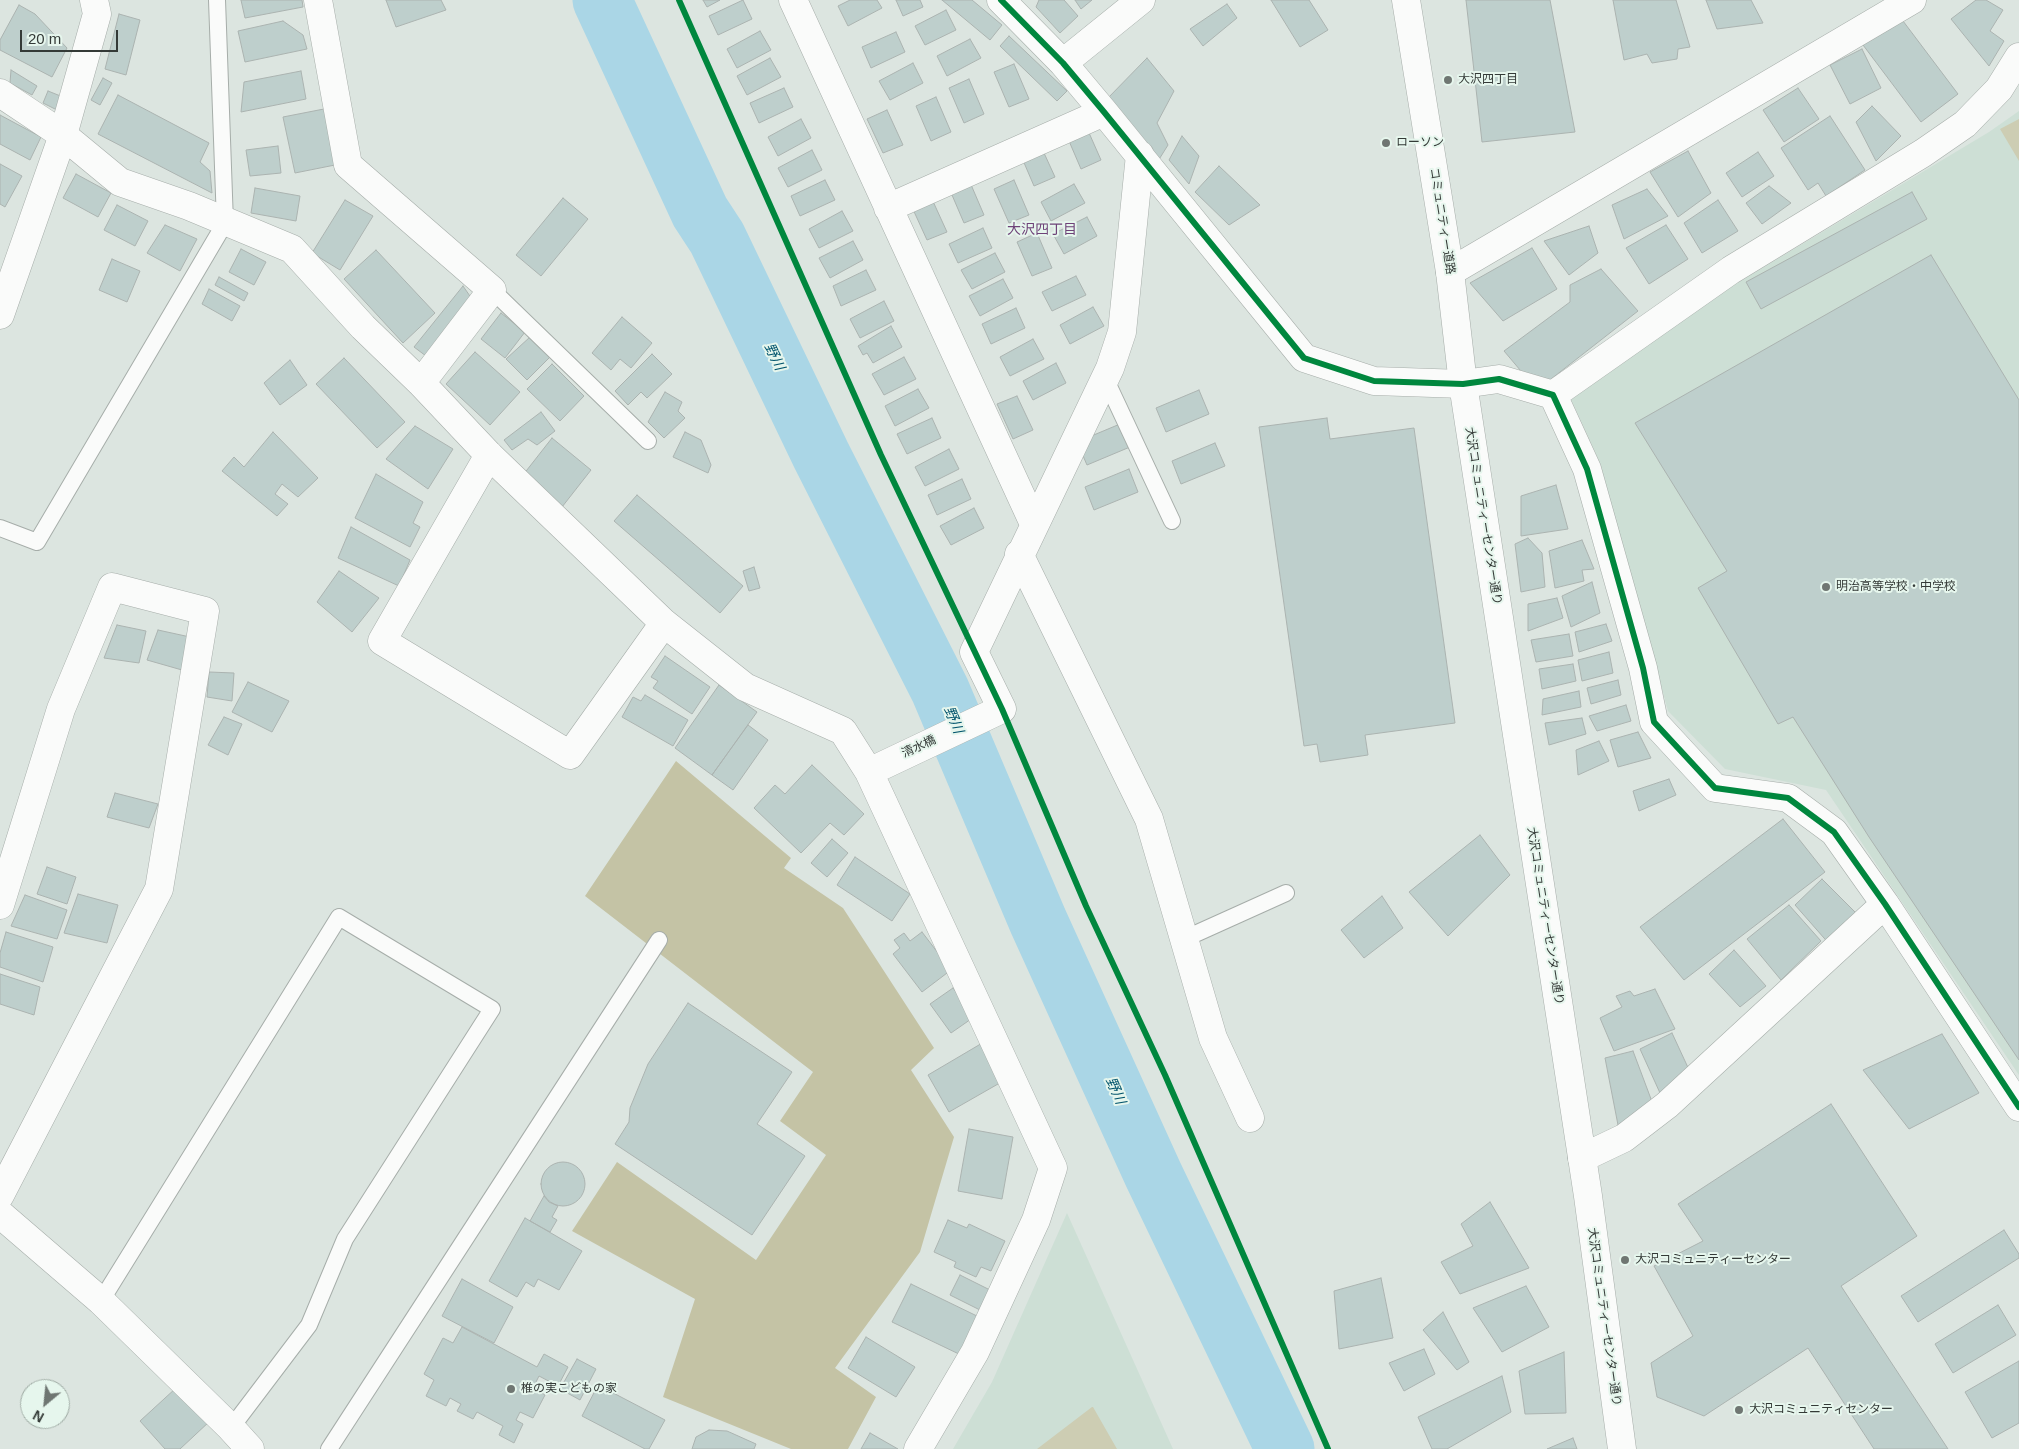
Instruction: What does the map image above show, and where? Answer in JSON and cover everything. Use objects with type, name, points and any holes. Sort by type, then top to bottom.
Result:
[{"type":"street","points":[[0,315],[63,134],[97,14],[94,0]]},
{"type":"street","points":[[318,0],[348,165],[492,290],[421,383]]},
{"type":"street","points":[[793,0],[1034,524]]},
{"type":"street","points":[[1001,0],[1063,63],[1304,358],[1374,381],[1463,384],[1498,379],[1553,396],[1587,469],[1643,668],[1654,722],[1715,788],[1788,798],[1834,832],[1885,904],[2019,1106]]},
{"type":"street","points":[[1063,63],[1141,0]]},
{"type":"street","name":"コミュニティー道路","points":[[1406,0],[1450,272],[1463,384]]},
{"type":"street","points":[[1450,272],[1912,0]]},
{"type":"street","points":[[1553,396],[1731,270],[1923,153],[1965,124],[2000,89],[2019,57]]},
{"type":"street","points":[[0,93],[63,134],[120,182],[189,206],[225,223],[292,249],[363,327],[421,383],[488,456],[664,623],[745,687],[843,731],[872,769],[1053,1168],[1036,1220],[975,1352],[918,1449]]},
{"type":"street","points":[[888,208],[1104,112]]},
{"type":"street","points":[[1140,155],[1122,332],[1110,368],[1020,554],[1149,819],[1213,1038],[1250,1118]]},
{"type":"street","name":"大沢コミュニティーセンター通り","points":[[1463,384],[1582,1158],[1622,1449]]},
{"type":"street","points":[[488,456],[382,642],[570,755],[664,623]]},
{"type":"street","name":"清水橋","points":[[872,769],[1002,709],[974,652],[1020,554]]},
{"type":"street","points":[[0,905],[61,709],[112,587],[204,611],[159,889],[0,1195]]},
{"type":"street","points":[[1582,1158],[1624,1138],[1666,1105],[1885,904]]},
{"type":"street","points":[[0,1214],[101,1301],[231,1428],[250,1449]]},
{"type":"lane","points":[[0,528],[37,542],[225,223],[217,0]]},
{"type":"lane","points":[[492,290],[648,441]]},
{"type":"lane","points":[[1105,378],[1172,521]]},
{"type":"lane","points":[[1184,939],[1286,893]]},
{"type":"lane","points":[[101,1301],[340,917],[492,1009],[345,1239],[309,1325],[231,1428]]},
{"type":"lane","points":[[329,1449],[659,940]]},
{"type":"shaded area","name":"明治高等学校・中学校","points":[[2019,111],[2019,1075],[1826,790],[1725,769],[1668,711],[1600,463],[1571,399],[1729,288],[1989,132]]},
{"type":"shaded area","points":[[2019,119],[2019,161],[2000,129]]},
{"type":"shaded area","points":[[1067,1213],[1173,1449],[953,1449],[992,1382]]},
{"type":"shaded area","points":[[1092,1407],[1117,1449],[1037,1449]]},
{"type":"green space","points":[[676,761],[791,858],[784,868],[843,908],[934,1048],[911,1070],[954,1137],[920,1252],[835,1368],[876,1397],[848,1449],[791,1449],[663,1397],[695,1299],[572,1231],[617,1162],[756,1260],[826,1155],[780,1121],[813,1072],[585,896]]},
{"type":"building","points":[[241,0],[302,0],[303,7],[245,18]]},
{"type":"building","points":[[386,0],[441,0],[446,10],[396,27]]},
{"type":"building","points":[[703,0],[720,0],[707,7]]},
{"type":"building","points":[[743,0],[752,19],[718,35],[709,16]]},
{"type":"building","points":[[850,0],[877,0],[882,8],[848,26],[838,6]]},
{"type":"building","points":[[896,0],[920,0],[923,7],[903,16]]},
{"type":"building","points":[[942,0],[972,0],[1002,25],[990,40]]},
{"type":"building","points":[[1039,0],[1064,0],[1078,16],[1060,33],[1036,7]]},
{"type":"building","points":[[1075,0],[1092,0],[1081,9]]},
{"type":"building","points":[[1271,0],[1309,0],[1328,30],[1300,47]]},
{"type":"building","points":[[1466,0],[1550,0],[1575,132],[1482,142]]},
{"type":"building","points":[[1613,0],[1676,0],[1690,47],[1678,49],[1677,59],[1652,63],[1647,54],[1624,60]]},
{"type":"building","points":[[1706,0],[1751,0],[1763,23],[1717,29]]},
{"type":"building","points":[[1976,0],[1986,0],[2003,10],[1990,31],[2004,41],[1989,66],[1951,19]]},
{"type":"building","points":[[1227,4],[1237,18],[1203,46],[1190,29]]},
{"type":"building","points":[[19,5],[35,14],[67,48],[52,77],[0,50],[0,40]]},
{"type":"building","points":[[946,10],[956,30],[925,45],[915,26]]},
{"type":"building","points":[[1897,13],[1958,94],[1921,122],[1860,41]]},
{"type":"building","points":[[119,14],[140,20],[126,75],[105,69]]},
{"type":"building","points":[[283,21],[303,35],[307,49],[245,62],[238,31]]},
{"type":"building","points":[[760,31],[771,50],[737,68],[727,49]]},
{"type":"building","points":[[896,32],[905,52],[871,68],[862,47]]},
{"type":"building","points":[[1009,36],[1067,91],[1057,101],[1000,46]]},
{"type":"building","points":[[970,39],[981,58],[947,76],[937,56]]},
{"type":"building","points":[[1862,49],[1881,88],[1850,104],[1830,65]]},
{"type":"building","points":[[770,58],[781,77],[747,95],[737,76]]},
{"type":"building","points":[[1147,58],[1174,91],[1157,123],[1168,145],[1158,161],[1107,99]]},
{"type":"building","points":[[913,63],[923,83],[890,100],[879,81]]},
{"type":"building","points":[[1014,64],[1029,99],[1009,107],[994,72]]},
{"type":"building","points":[[11,70],[37,86],[32,95],[10,83]]},
{"type":"building","points":[[301,71],[306,99],[241,112],[244,82]]},
{"type":"building","points":[[103,78],[112,83],[100,105],[91,100]]},
{"type":"building","points":[[969,79],[984,114],[964,123],[949,88]]},
{"type":"building","points":[[784,88],[793,107],[759,123],[750,103]]},
{"type":"building","points":[[1798,88],[1819,119],[1784,142],[1763,110]]},
{"type":"building","points":[[48,91],[63,97],[57,110],[43,103]]},
{"type":"building","points":[[118,95],[209,143],[200,162],[210,171],[212,193],[98,134]]},
{"type":"building","points":[[936,97],[951,132],[931,141],[916,106]]},
{"type":"building","points":[[1872,106],[1901,136],[1876,161],[1856,122]]},
{"type":"building","points":[[329,108],[340,164],[295,173],[283,117]]},
{"type":"building","points":[[887,110],[903,145],[883,153],[867,119]]},
{"type":"building","points":[[0,115],[41,137],[30,160],[0,144]]},
{"type":"building","points":[[1830,116],[1865,170],[1826,196],[1818,183],[1808,190],[1781,148]]},
{"type":"building","points":[[801,119],[811,138],[778,156],[768,137]]},
{"type":"building","points":[[1086,126],[1101,160],[1081,169],[1066,134]]},
{"type":"building","points":[[1182,136],[1199,156],[1189,184],[1169,160]]},
{"type":"building","points":[[1039,142],[1055,177],[1034,186],[1019,151]]},
{"type":"building","points":[[278,146],[281,173],[250,176],[246,150]]},
{"type":"building","points":[[812,150],[822,170],[788,187],[778,168]]},
{"type":"building","points":[[1688,151],[1711,193],[1678,217],[1650,172]]},
{"type":"building","points":[[1758,152],[1774,176],[1742,197],[1726,173]]},
{"type":"building","points":[[0,164],[22,176],[5,207],[0,204]]},
{"type":"building","points":[[1219,166],[1260,205],[1229,225],[1195,192]]},
{"type":"building","points":[[76,174],[111,193],[98,217],[63,198]]},
{"type":"building","points":[[825,180],[835,200],[800,216],[791,196]]},
{"type":"building","points":[[969,180],[984,215],[964,223],[949,188]]},
{"type":"building","points":[[1014,180],[1029,215],[1009,223],[994,189]]},
{"type":"building","points":[[1074,184],[1085,203],[1051,221],[1041,202]]},
{"type":"building","points":[[1769,186],[1791,203],[1762,224],[1746,203]]},
{"type":"building","points":[[255,188],[300,196],[296,221],[251,213]]},
{"type":"building","points":[[1647,189],[1668,216],[1624,239],[1612,205]]},
{"type":"building","points":[[1912,192],[1927,219],[1761,309],[1746,282]]},
{"type":"building","points":[[931,197],[947,232],[927,240],[911,205]]},
{"type":"building","points":[[563,198],[588,219],[541,276],[516,255]]},
{"type":"building","points":[[345,200],[373,216],[340,270],[312,253]]},
{"type":"building","points":[[1718,200],[1738,231],[1702,253],[1684,223]]},
{"type":"building","points":[[117,205],[148,221],[135,246],[104,230]]},
{"type":"building","points":[[842,211],[853,231],[819,248],[809,229]]},
{"type":"building","points":[[1087,217],[1097,236],[1064,254],[1053,234]]},
{"type":"building","points":[[165,225],[197,239],[180,271],[147,253]]},
{"type":"building","points":[[1666,225],[1688,259],[1649,284],[1626,248]]},
{"type":"building","points":[[1589,226],[1598,253],[1569,275],[1544,241]]},
{"type":"building","points":[[983,228],[992,248],[958,263],[949,244]]},
{"type":"building","points":[[1037,233],[1052,268],[1032,276],[1017,242]]},
{"type":"building","points":[[853,241],[863,260],[830,278],[819,258]]},
{"type":"building","points":[[1532,248],[1557,289],[1503,321],[1470,283]]},
{"type":"building","points":[[241,249],[266,262],[254,285],[229,272]]},
{"type":"building","points":[[376,250],[435,313],[403,343],[344,279]]},
{"type":"building","points":[[995,253],[1005,272],[972,289],[961,270]]},
{"type":"building","name":"明治高等学校・中学校","points":[[1931,255],[2019,400],[2019,1060],[1869,837],[1793,717],[1778,724],[1698,588],[1727,571],[1635,423]]},
{"type":"building","points":[[112,259],[140,271],[127,302],[99,290]]},
{"type":"building","points":[[1601,269],[1638,311],[1537,390],[1504,351],[1570,302],[1570,285]]},
{"type":"building","points":[[866,270],[876,290],[841,306],[833,286]]},
{"type":"building","points":[[1076,276],[1086,295],[1052,311],[1042,292]]},
{"type":"building","points":[[219,277],[248,293],[244,301],[215,285]]},
{"type":"building","points":[[1003,279],[1013,298],[980,316],[969,296]]},
{"type":"building","points":[[463,286],[472,299],[426,356],[414,347]]},
{"type":"building","points":[[209,289],[240,306],[232,321],[202,304]]},
{"type":"building","points":[[884,301],[894,321],[860,338],[850,319]]},
{"type":"building","points":[[1093,307],[1104,326],[1070,344],[1060,325]]},
{"type":"building","points":[[1016,308],[1025,328],[991,344],[982,324]]},
{"type":"building","points":[[501,313],[525,332],[505,358],[481,339]]},
{"type":"building","points":[[622,317],[652,343],[631,368],[620,359],[611,370],[592,353]]},
{"type":"building","points":[[891,326],[902,347],[873,363],[867,353],[863,355],[858,346]]},
{"type":"building","points":[[530,337],[550,357],[527,380],[506,359]]},
{"type":"building","points":[[1033,339],[1044,359],[1010,376],[1000,357]]},
{"type":"building","points":[[475,352],[520,392],[490,425],[446,384]]},
{"type":"building","points":[[652,354],[672,374],[647,398],[641,392],[628,405],[615,391]]},
{"type":"building","points":[[904,357],[916,379],[884,395],[872,374]]},
{"type":"building","points":[[344,358],[405,422],[377,448],[316,384]]},
{"type":"building","points":[[290,360],[307,385],[280,405],[264,383]]},
{"type":"building","points":[[1056,363],[1066,383],[1033,400],[1023,381]]},
{"type":"building","points":[[552,364],[584,396],[560,421],[527,389]]},
{"type":"building","points":[[918,389],[929,408],[895,426],[885,406]]},
{"type":"building","points":[[1199,390],[1209,414],[1166,432],[1156,408]]},
{"type":"building","points":[[665,392],[682,402],[678,411],[685,418],[664,438],[648,422]]},
{"type":"building","points":[[1017,396],[1033,430],[1013,439],[997,404]]},
{"type":"building","points":[[541,412],[555,431],[537,445],[528,439],[512,450],[504,440]]},
{"type":"building","points":[[932,418],[941,438],[907,454],[897,434]]},
{"type":"building","points":[[1327,418],[1330,439],[1414,428],[1455,723],[1365,735],[1368,755],[1320,762],[1317,744],[1304,746],[1259,427]]},
{"type":"building","points":[[1120,424],[1130,447],[1087,465],[1077,442]]},
{"type":"building","points":[[415,426],[453,449],[428,489],[386,459]]},
{"type":"building","points":[[273,432],[318,478],[298,497],[282,484],[275,494],[288,504],[277,516],[222,471],[234,457],[244,467]]},
{"type":"building","points":[[685,432],[701,440],[711,465],[708,473],[673,457]]},
{"type":"building","points":[[552,438],[591,470],[562,507],[523,475]]},
{"type":"building","points":[[1215,443],[1225,466],[1181,484],[1172,461]]},
{"type":"building","points":[[949,449],[959,469],[925,486],[915,467]]},
{"type":"building","points":[[1129,469],[1138,492],[1094,510],[1085,487]]},
{"type":"building","points":[[376,474],[423,502],[413,523],[420,527],[410,547],[355,518]]},
{"type":"building","points":[[962,479],[971,499],[937,515],[928,495]]},
{"type":"building","points":[[1556,485],[1568,529],[1521,536],[1521,496]]},
{"type":"building","points":[[637,495],[743,586],[720,613],[614,521]]},
{"type":"building","points":[[974,508],[984,528],[951,545],[940,526]]},
{"type":"building","points":[[351,527],[410,560],[399,586],[338,558]]},
{"type":"building","points":[[1528,538],[1542,553],[1545,587],[1521,592],[1515,544]]},
{"type":"building","points":[[1582,540],[1594,569],[1582,570],[1584,581],[1555,588],[1549,551]]},
{"type":"building","points":[[754,567],[760,588],[749,591],[743,571]]},
{"type":"building","points":[[339,571],[379,598],[352,632],[317,602]]},
{"type":"building","points":[[1592,582],[1600,613],[1571,627],[1562,596]]},
{"type":"building","points":[[1557,598],[1563,618],[1528,631],[1528,604]]},
{"type":"building","points":[[1606,624],[1612,641],[1579,652],[1575,632]]},
{"type":"building","points":[[117,625],[146,631],[139,663],[104,658]]},
{"type":"building","points":[[158,630],[190,637],[182,670],[147,660]]},
{"type":"building","points":[[1569,634],[1573,656],[1536,662],[1531,640]]},
{"type":"building","points":[[1609,652],[1613,673],[1582,681],[1578,660]]},
{"type":"building","points":[[665,656],[710,687],[692,714],[653,688],[658,681],[651,677]]},
{"type":"building","points":[[1573,664],[1576,681],[1542,689],[1539,669]]},
{"type":"building","points":[[209,672],[234,673],[232,701],[207,697]]},
{"type":"building","points":[[1618,680],[1621,695],[1591,704],[1587,688]]},
{"type":"building","points":[[248,682],[289,701],[272,732],[232,712]]},
{"type":"building","points":[[719,685],[757,712],[712,775],[675,748]]},
{"type":"building","points":[[1579,691],[1581,707],[1542,715],[1543,699]]},
{"type":"building","points":[[645,695],[688,720],[673,746],[622,717],[633,697],[641,701]]},
{"type":"building","points":[[1626,705],[1631,721],[1597,731],[1589,716]]},
{"type":"building","points":[[224,717],[242,724],[228,755],[208,745]]},
{"type":"building","points":[[1582,718],[1586,734],[1549,745],[1545,723]]},
{"type":"building","points":[[748,725],[768,740],[733,790],[712,775]]},
{"type":"building","points":[[1638,732],[1651,758],[1618,767],[1610,740]]},
{"type":"building","points":[[1599,741],[1609,761],[1578,775],[1576,750]]},
{"type":"building","points":[[812,765],[864,814],[844,835],[830,823],[801,853],[754,808],[775,785],[785,794]]},
{"type":"building","points":[[1669,779],[1676,795],[1639,811],[1633,791]]},
{"type":"building","points":[[115,793],[158,804],[149,828],[107,817]]},
{"type":"building","points":[[1783,819],[1825,872],[1684,980],[1640,927]]},
{"type":"building","points":[[1480,835],[1510,875],[1448,936],[1409,892]]},
{"type":"building","points":[[832,839],[848,853],[827,877],[811,863]]},
{"type":"building","points":[[855,857],[910,894],[892,921],[837,885]]},
{"type":"building","points":[[47,867],[76,877],[67,904],[37,894]]},
{"type":"building","points":[[1822,879],[1861,918],[1831,946],[1795,905]]},
{"type":"building","points":[[78,894],[118,905],[107,943],[64,933]]},
{"type":"building","points":[[25,895],[67,910],[57,939],[11,926]]},
{"type":"building","points":[[1382,896],[1403,928],[1364,958],[1341,930]]},
{"type":"building","points":[[1789,905],[1821,941],[1781,980],[1747,939]]},
{"type":"building","points":[[6,932],[53,947],[43,982],[0,967],[0,953]]},
{"type":"building","points":[[922,932],[951,970],[922,992],[893,954],[900,948],[894,940],[904,933],[910,941]]},
{"type":"building","points":[[1734,950],[1766,986],[1740,1007],[1709,974]]},
{"type":"building","points":[[0,974],[40,987],[34,1015],[0,1004]]},
{"type":"building","points":[[953,988],[974,1017],[951,1033],[930,1004]]},
{"type":"building","points":[[1655,989],[1675,1029],[1614,1051],[1600,1018],[1622,1007],[1616,996],[1630,991],[1634,996]]},
{"type":"building","points":[[688,1003],[792,1072],[757,1124],[805,1156],[752,1235],[615,1144],[629,1122],[630,1108],[648,1064]]},
{"type":"building","points":[[1672,1033],[1691,1074],[1660,1093],[1640,1049]]},
{"type":"building","points":[[1942,1034],[1979,1093],[1909,1129],[1863,1070]]},
{"type":"building","points":[[984,1042],[1005,1080],[949,1112],[928,1075]]},
{"type":"building","points":[[1633,1051],[1654,1107],[1633,1122],[1618,1125],[1605,1058]]},
{"type":"building","points":[[1831,1104],[1917,1236],[1841,1286],[1948,1449],[1874,1449],[1808,1348],[1704,1416],[1657,1397],[1651,1363],[1693,1336],[1654,1266],[1703,1241],[1678,1204]]},
{"type":"building","points":[[969,1129],[1013,1137],[1002,1199],[958,1191]]},
{"type":"building","points":[[567,1162],[579,1168],[584,1176],[584,1192],[579,1200],[571,1205],[559,1206],[547,1200],[542,1192],[541,1180],[547,1168],[555,1163]]},
{"type":"building","points":[[544,1196],[549,1202],[558,1206],[552,1217],[557,1220],[550,1232],[530,1221]]},
{"type":"building","points":[[1490,1202],[1529,1268],[1460,1294],[1441,1262],[1473,1246],[1461,1224]]},
{"type":"building","points":[[525,1218],[582,1251],[559,1290],[538,1279],[534,1287],[526,1282],[517,1297],[489,1281]]},
{"type":"building","points":[[948,1220],[967,1228],[969,1224],[1005,1241],[991,1271],[981,1267],[976,1277],[954,1267],[956,1262],[934,1252]]},
{"type":"building","points":[[2004,1230],[2019,1254],[2019,1258],[1918,1322],[1901,1296]]},
{"type":"building","points":[[960,1275],[990,1290],[980,1310],[950,1295]]},
{"type":"building","points":[[1381,1278],[1393,1338],[1339,1349],[1334,1291]]},
{"type":"building","points":[[462,1279],[513,1307],[494,1343],[442,1316]]},
{"type":"building","points":[[911,1284],[979,1317],[961,1355],[892,1322]]},
{"type":"building","points":[[1526,1286],[1549,1327],[1502,1352],[1473,1308]]},
{"type":"building","points":[[1998,1305],[2016,1335],[1953,1373],[1935,1344]]},
{"type":"building","points":[[1443,1312],[1469,1362],[1457,1370],[1423,1330]]},
{"type":"building","points":[[462,1327],[537,1367],[544,1354],[568,1367],[558,1386],[539,1376],[533,1388],[545,1395],[533,1418],[520,1412],[516,1420],[523,1424],[514,1443],[499,1435],[503,1426],[477,1412],[473,1419],[457,1411],[461,1404],[450,1398],[446,1406],[426,1396],[434,1380],[424,1374],[443,1338],[453,1343]]},
{"type":"building","points":[[866,1337],[915,1367],[896,1397],[848,1368]]},
{"type":"building","points":[[1424,1349],[1435,1374],[1404,1391],[1389,1363]]},
{"type":"building","points":[[1564,1352],[1566,1413],[1525,1414],[1519,1371]]},
{"type":"building","points":[[577,1359],[596,1369],[580,1400],[560,1389]]},
{"type":"building","points":[[2019,1361],[2019,1423],[1992,1438],[1965,1392]]},
{"type":"building","points":[[1502,1376],[1511,1412],[1447,1449],[1432,1449],[1418,1417]]},
{"type":"building","points":[[598,1385],[665,1420],[649,1449],[645,1449],[582,1416]]},
{"type":"building","points":[[176,1388],[210,1421],[180,1449],[165,1449],[140,1421]]},
{"type":"building","points":[[709,1430],[727,1431],[756,1444],[754,1449],[692,1449],[696,1437]]},
{"type":"building","points":[[870,1433],[898,1449],[861,1449]]},
{"type":"building","points":[[1573,1438],[1577,1449],[1547,1449]]},
{"type":"waterway","name":"野川","points":[[602,0],[700,212],[717,238],[821,455],[940,690],[1038,921],[1153,1174],[1285,1449]]},
{"type":"cycle path","points":[[679,0],[881,455],[1002,709],[1086,906],[1165,1075],[1328,1449]]},
{"type":"cycle path","points":[[1001,0],[1063,63],[1304,358],[1374,381],[1463,384],[1499,379],[1553,395],[1587,469],[1643,668],[1654,722],[1715,788],[1788,798],[1834,832],[1885,904],[2019,1107]]},
{"type":"place","name":"大沢四丁目","points":[[1448,80]]},
{"type":"place","name":"ローソン","points":[[1386,143]]},
{"type":"place","name":"明治高等学校・中学校","points":[[1826,587]]},
{"type":"place","name":"大沢コミュニティーセンター","points":[[1625,1260]]},
{"type":"place","name":"椎の実こどもの家","points":[[511,1389]]},
{"type":"place","name":"大沢コミュニティセンター","points":[[1739,1410]]},
{"type":"district","name":"大沢四丁目","points":[[1042,230]]}]
